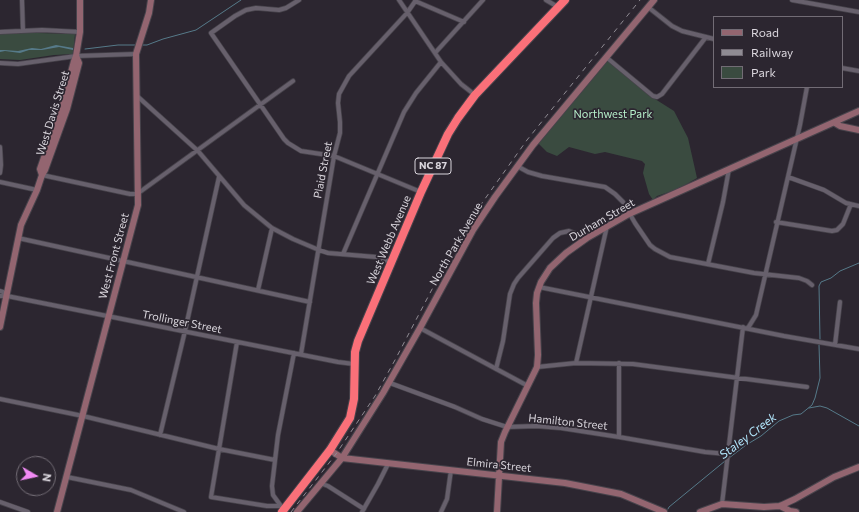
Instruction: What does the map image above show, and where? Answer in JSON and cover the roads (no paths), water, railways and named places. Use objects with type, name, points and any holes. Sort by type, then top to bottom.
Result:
[{"type":"highway","name":"West Webb Avenue","points":[[282,509],[330,450],[346,426],[352,410],[354,399],[354,364],[358,341],[421,192],[448,134],[475,95],[565,0]]},
{"type":"street","points":[[22,0],[23,31]]},
{"type":"street","name":"West Davis Street","points":[[0,327],[3,296],[18,238],[24,217],[37,190],[42,175],[40,169],[62,106],[76,56],[80,32],[80,0]]},
{"type":"street","name":"West Front Street","points":[[57,512],[136,212],[137,52],[149,13],[151,0]]},
{"type":"street","points":[[299,0],[286,8],[278,10],[256,8],[246,10],[211,33],[284,139],[294,147],[306,152],[334,156],[421,192]]},
{"type":"street","points":[[399,0],[441,62],[451,74],[475,95]]},
{"type":"street","points":[[415,0],[464,22]]},
{"type":"street","name":"Plaid Street","points":[[301,354],[334,156],[340,133],[338,103],[343,85],[358,65],[407,13],[415,0]]},
{"type":"street","points":[[435,53],[483,0]]},
{"type":"street","points":[[546,0],[559,7]]},
{"type":"street","name":"North Park Avenue","points":[[297,512],[342,458],[390,383],[473,230],[517,166],[654,0]]},
{"type":"street","points":[[792,0],[859,12]]},
{"type":"street","points":[[824,6],[825,0]]},
{"type":"street","points":[[648,7],[672,26],[682,31],[713,39]]},
{"type":"street","points":[[0,32],[80,32]]},
{"type":"street","points":[[606,58],[653,96],[659,97],[706,37]]},
{"type":"street","points":[[0,63],[18,64],[76,56],[137,52]]},
{"type":"street","points":[[343,254],[409,103],[441,62]]},
{"type":"street","points":[[843,68],[859,71]]},
{"type":"street","points":[[42,175],[130,194],[137,194],[293,81]]},
{"type":"street","points":[[722,504],[736,378],[746,328],[756,315],[776,222],[797,140],[807,88]]},
{"type":"street","points":[[136,95],[198,151],[244,205],[272,228],[319,250],[376,257],[391,262]]},
{"type":"street","name":"Durham Street","points":[[497,512],[500,446],[536,367],[538,355],[536,303],[539,288],[544,277],[555,263],[587,238],[629,214],[859,111]]},
{"type":"street","points":[[835,123],[840,126],[859,130]]},
{"type":"street","points":[[0,147],[0,173]]},
{"type":"street","points":[[517,166],[528,172],[542,176],[605,187],[623,202],[644,237],[655,249],[670,257],[765,275],[799,278],[812,285]]},
{"type":"street","points":[[708,264],[723,202],[729,169]]},
{"type":"street","points":[[160,435],[219,177]]},
{"type":"street","points":[[788,177],[824,190],[851,204],[859,206]]},
{"type":"street","points":[[0,182],[37,190]]},
{"type":"street","points":[[776,222],[832,231],[837,230],[843,224],[851,204]]},
{"type":"street","points":[[576,363],[607,226]]},
{"type":"street","points":[[258,290],[272,228]]},
{"type":"street","points":[[496,369],[503,341],[510,294],[518,278],[553,238],[560,233],[569,231],[587,238]]},
{"type":"street","points":[[18,238],[310,302]]},
{"type":"street","points":[[539,288],[859,349]]},
{"type":"street","points":[[0,291],[3,292],[3,296]]},
{"type":"street","name":"Trollinger Street","points":[[3,296],[354,364]]},
{"type":"street","points":[[835,345],[840,302]]},
{"type":"street","points":[[420,328],[528,386]]},
{"type":"street","points":[[237,342],[211,497],[282,509]]},
{"type":"street","points":[[282,509],[272,491],[278,434],[294,353]]},
{"type":"street","points":[[536,367],[576,363],[633,364],[807,387]]},
{"type":"street","points":[[618,364],[619,437]]},
{"type":"street","name":"Hamilton Street","points":[[390,383],[455,407],[482,419],[508,426],[536,426],[619,437],[705,452],[727,454]]},
{"type":"street","points":[[0,399],[83,416],[219,449],[275,460]]},
{"type":"street","name":"Elmira Street","points":[[330,450],[342,458],[565,483],[604,490],[621,494],[664,512]]},
{"type":"street","points":[[320,483],[328,486],[363,510],[382,478],[388,464]]},
{"type":"street","points":[[700,512],[722,504],[764,507],[780,506],[834,477],[859,467]]},
{"type":"street","points":[[441,512],[447,499],[451,470]]},
{"type":"street","points":[[67,477],[131,490],[184,512]]},
{"type":"street","points":[[0,502],[28,512]]},
{"type":"street","points":[[780,506],[796,512]]},
{"type":"water","points":[[56,45],[73,48],[73,50],[59,47],[42,50],[29,50],[20,53],[5,51],[0,52],[0,50],[18,51],[32,48],[41,49]]},
{"type":"waterway","points":[[141,45],[147,45],[196,30],[241,0]]},
{"type":"waterway","points":[[85,49],[118,45],[136,45]]},
{"type":"waterway","name":"Staley Creek","points":[[820,339],[819,286],[821,282],[831,278],[840,271],[859,263]]},
{"type":"waterway","name":"Staley Creek","points":[[729,458],[761,436],[779,421],[793,415],[801,414],[812,405],[820,378],[819,345]]},
{"type":"waterway","points":[[809,408],[820,406],[827,408],[859,426]]},
{"type":"waterway","name":"Staley Creek","points":[[668,509],[725,461]]},
{"type":"railway","points":[[291,512],[336,454],[375,396],[459,239],[482,203],[527,140],[640,0]]},
{"type":"park label","name":"Northwest Park","points":[[613,114]]}]
